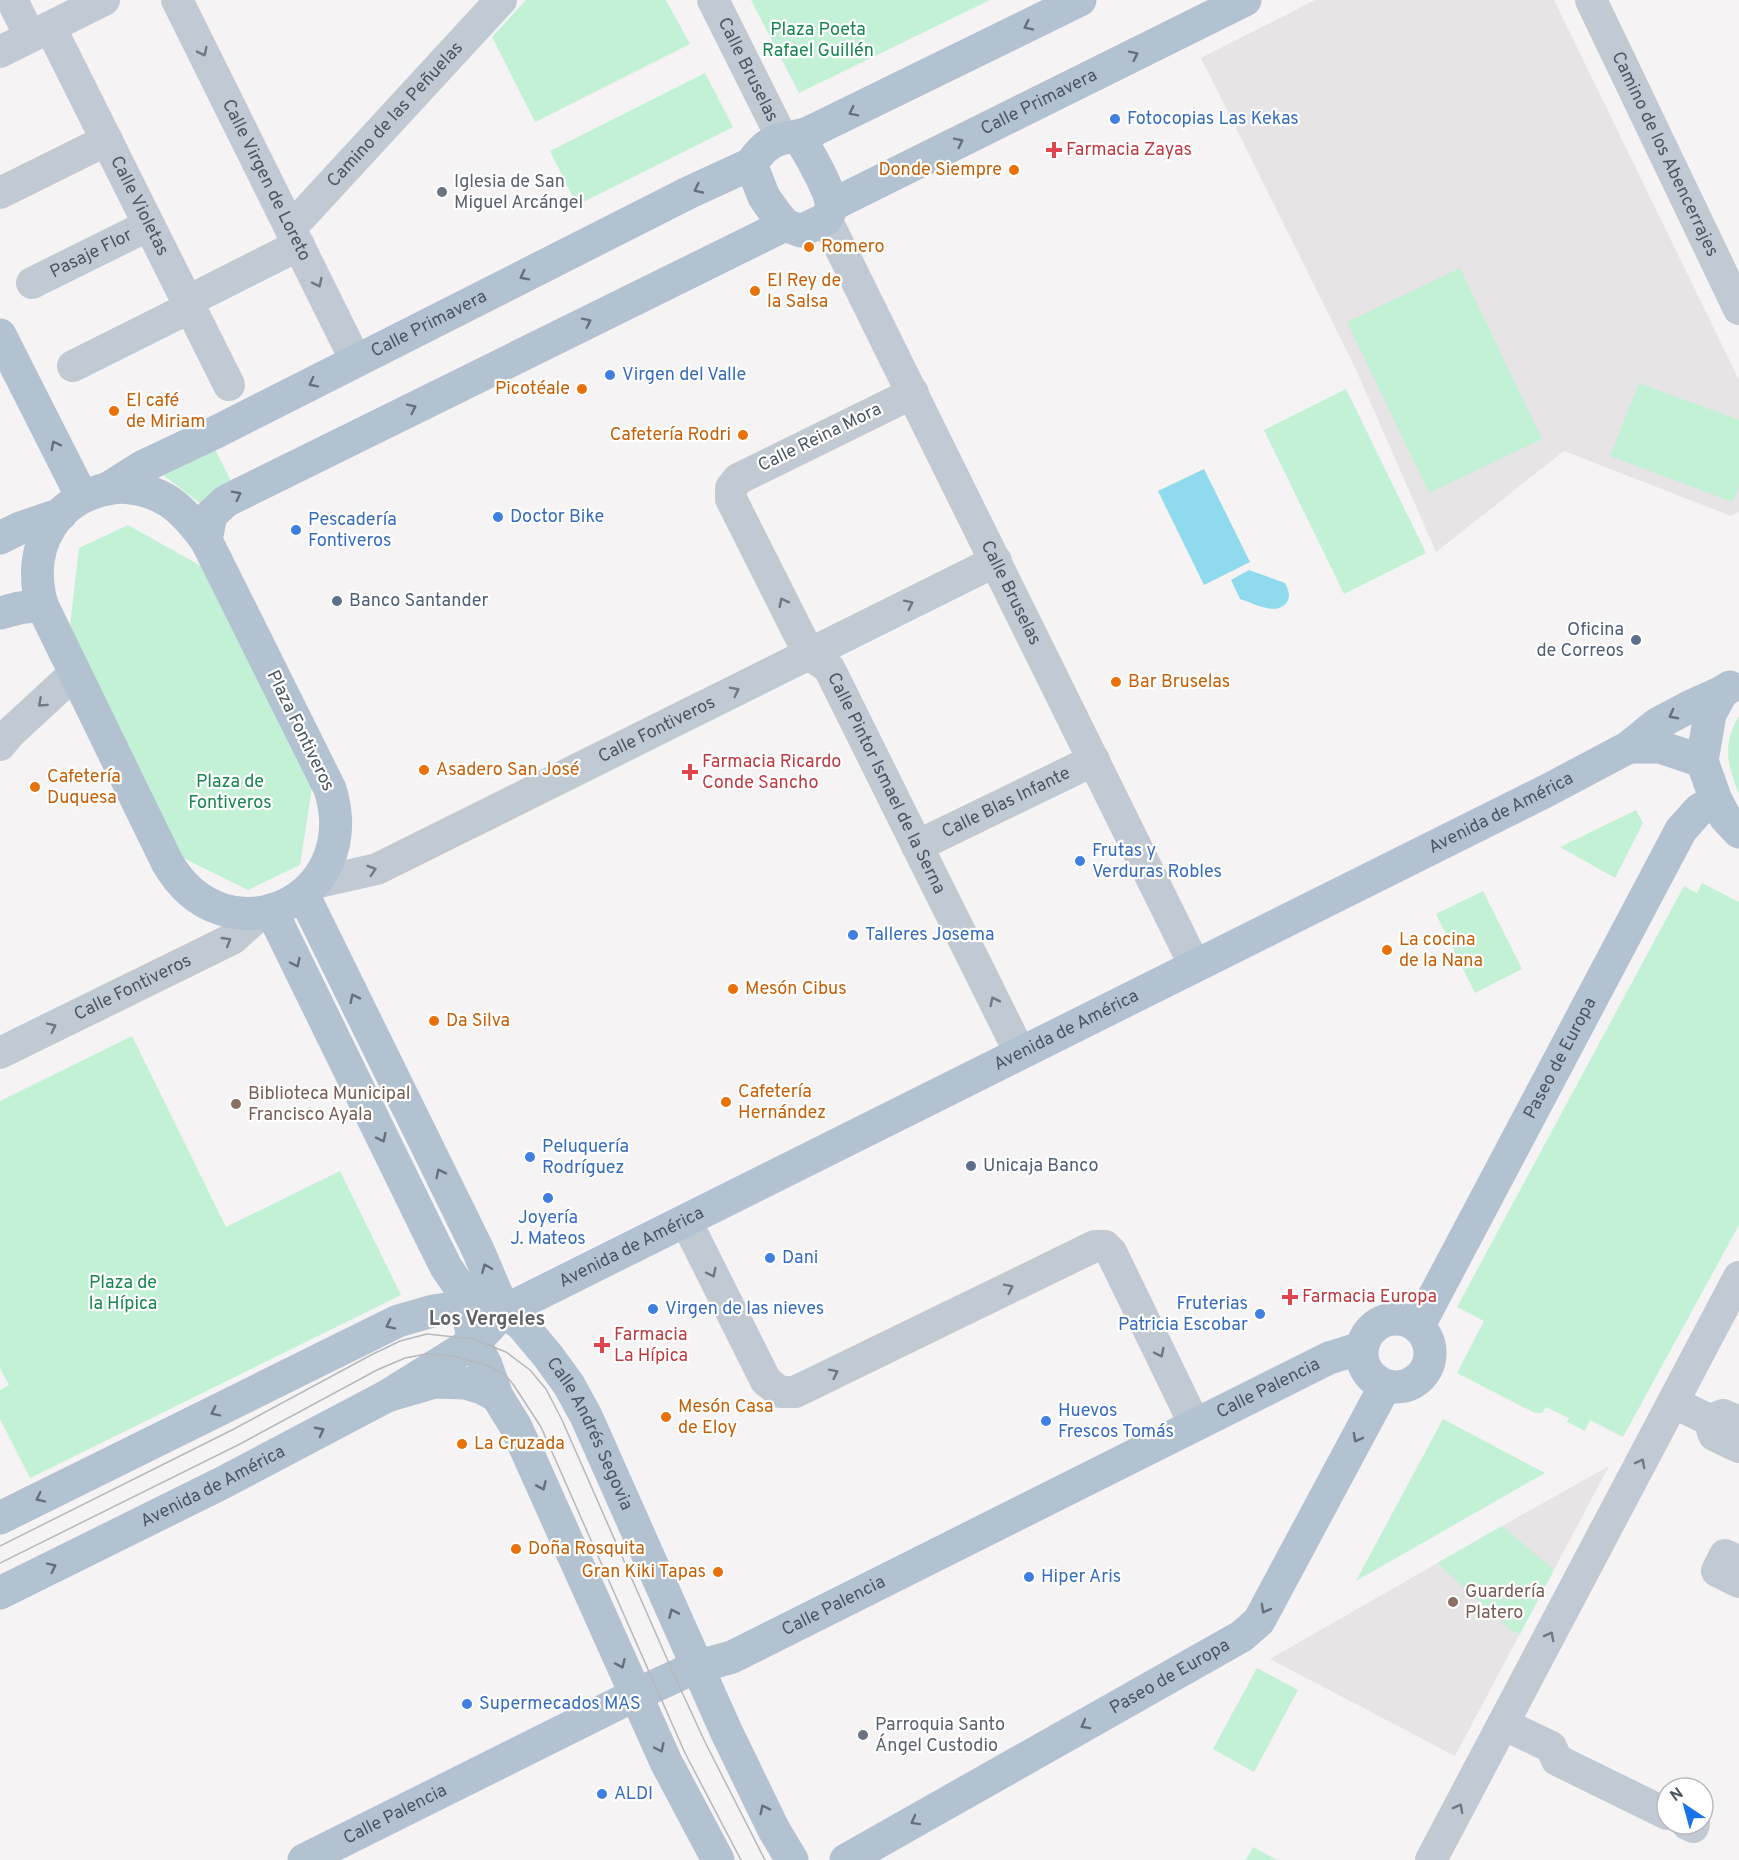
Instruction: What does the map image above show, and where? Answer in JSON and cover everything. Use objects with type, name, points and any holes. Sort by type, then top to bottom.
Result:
[{"type":"main road","points":[[791,138],[812,159],[827,190],[829,212],[801,231],[785,225],[764,197],[751,164],[762,148],[791,138],[1080,0]]},
{"type":"main road","name":"Calle Primavera","points":[[829,212],[1245,0]]},
{"type":"main road","name":"Calle Primavera","points":[[0,538],[83,500],[142,467],[218,431],[690,192],[751,164]]},
{"type":"main road","points":[[206,540],[211,515],[226,501],[785,225]]},
{"type":"main road","points":[[0,335],[83,500],[46,532],[38,554],[36,580],[42,605],[167,862],[180,882],[192,894],[209,905],[225,910],[243,913],[266,911],[282,906],[309,888]]},
{"type":"main road","name":"Plaza Fontiveros","points":[[83,500],[133,488],[150,492],[168,500],[188,517],[206,540],[330,789],[336,812],[336,837],[326,867],[309,888]]},
{"type":"main road","points":[[0,613],[42,605]]},
{"type":"main road","points":[[1731,687],[1710,714],[1702,760],[1716,800],[1725,817],[1739,832]]},
{"type":"main road","name":"Avenida de América","points":[[504,1311],[1548,790],[1629,747],[1657,724],[1731,687]]},
{"type":"main road","name":"Avenida de América","points":[[1629,747],[1660,747],[1702,760]]},
{"type":"main road","name":"Paseo de Europa","points":[[1418,1327],[1681,830],[1699,810],[1716,800]]},
{"type":"main road","name":"Calle Andrés Segovia","points":[[309,888],[478,1250],[504,1311],[522,1325],[548,1356],[569,1385],[586,1416],[696,1667],[774,1830],[792,1860]]},
{"type":"main road","points":[[266,911],[446,1267],[462,1292],[474,1342],[486,1365],[497,1396],[516,1427],[666,1762],[718,1860]]},
{"type":"main road","points":[[433,1311],[446,1267]]},
{"type":"main road","points":[[0,1518],[398,1321],[433,1311],[466,1306],[504,1311]]},
{"type":"main road","points":[[387,1396],[474,1342],[504,1311]]},
{"type":"main road","points":[[1388,1319],[1409,1321],[1418,1327],[1426,1335],[1430,1347],[1430,1358],[1426,1369],[1419,1378],[1408,1385],[1397,1388],[1376,1382],[1364,1368],[1361,1348],[1370,1330],[1378,1323],[1388,1319]]},
{"type":"main road","name":"Calle Palencia","points":[[303,1860],[635,1695],[696,1667],[732,1657],[1329,1358],[1361,1348]]},
{"type":"main road","name":"Avenida de América","points":[[0,1593],[222,1483],[387,1396],[435,1382],[465,1383],[497,1396]]},
{"type":"main road","name":"Paseo de Europa","points":[[846,1860],[1231,1642],[1250,1629],[1258,1621],[1274,1594],[1385,1386]]},
{"type":"street","name":"Calle Violetas","points":[[12,0],[40,32],[107,140],[229,384]]},
{"type":"street","points":[[0,52],[104,0]]},
{"type":"street","name":"Calle Virgen de Loreto","points":[[177,0],[356,361]]},
{"type":"street","name":"Camino de las Peñuelas","points":[[73,366],[189,304],[294,235],[300,218],[501,0]]},
{"type":"street","name":"Calle Bruselas","points":[[713,0],[791,138]]},
{"type":"street","name":"Camino de los Abencerrajes","points":[[1591,0],[1739,309]]},
{"type":"street","points":[[0,193],[107,140]]},
{"type":"street","name":"Calle Bruselas","points":[[829,212],[913,393],[1195,966]]},
{"type":"street","name":"Pasaje Flor","points":[[32,283],[149,225]]},
{"type":"street","name":"Calle Reina Mora","points":[[731,488],[738,479],[913,393]]},
{"type":"street","name":"Calle Pintor Ismael de la Serna","points":[[731,488],[731,499],[809,654],[829,668],[1020,1053]]},
{"type":"street","name":"Calle Fontiveros","points":[[309,888],[377,869],[996,561]]},
{"type":"street","points":[[0,745],[18,725],[75,674]]},
{"type":"street","name":"Calle Blas Infante","points":[[917,846],[1094,760]]},
{"type":"street","name":"Calle Fontiveros","points":[[0,1053],[232,939],[266,911]]},
{"type":"street","points":[[686,1221],[766,1381],[780,1392],[795,1392],[1095,1246],[1105,1246],[1111,1252],[1195,1425]]},
{"type":"street","points":[[1431,1860],[1739,1277]]},
{"type":"street","points":[[1673,1402],[1724,1421],[1714,1435],[1739,1447]]},
{"type":"street","points":[[1739,1562],[1725,1555],[1717,1571],[1739,1582]]},
{"type":"street","points":[[1503,1724],[1551,1747],[1566,1744],[1655,1786]]},
{"type":"street","points":[[1551,1747],[1557,1761],[1655,1808]]},
{"type":"shaded area","points":[[1315,0],[1554,0],[1739,380],[1739,512],[1731,516],[1564,451],[1436,552],[1354,365],[1201,58]]},
{"type":"shaded area","name":"Guardería Platero","points":[[1609,1466],[1455,1756],[1270,1659],[1502,1526]]},
{"type":"green space","points":[[526,0],[665,0],[690,44],[535,122],[492,37]]},
{"type":"green space","name":"Plaza Poeta Rafael Guillén","points":[[751,0],[990,0],[799,93]]},
{"type":"green space","points":[[705,73],[733,127],[577,205],[550,151]]},
{"type":"green space","points":[[1460,268],[1542,439],[1429,493],[1347,322]]},
{"type":"green space","points":[[1639,383],[1739,420],[1739,486],[1733,502],[1610,456]]},
{"type":"green space","points":[[1346,389],[1426,553],[1344,594],[1264,430]]},
{"type":"green space","points":[[211,441],[234,487],[201,504],[155,469]]},
{"type":"green space","name":"Plaza de Fontiveros","points":[[128,525],[201,566],[312,788],[300,865],[248,890],[177,855],[69,634],[79,548]]},
{"type":"green space","points":[[1739,716],[1739,794],[1729,764],[1728,745]]},
{"type":"green space","points":[[1636,810],[1643,823],[1615,878],[1560,847]]},
{"type":"green space","points":[[1702,883],[1739,902],[1739,1225],[1623,1437],[1590,1420],[1585,1431],[1567,1422],[1569,1418],[1546,1407],[1542,1413],[1535,1413],[1457,1373],[1484,1321],[1457,1307],[1684,886],[1697,893]]},
{"type":"green space","points":[[1483,891],[1522,969],[1475,993],[1436,914]]},
{"type":"green space","name":"Plaza de la Hípica","points":[[132,1036],[226,1227],[340,1171],[401,1295],[30,1478],[0,1419],[0,1390],[9,1385],[0,1368],[0,1101]]},
{"type":"green space","points":[[1443,1419],[1545,1473],[1356,1581]]},
{"type":"green space","points":[[1502,1526],[1554,1570],[1520,1634],[1511,1630],[1437,1563]]},
{"type":"green space","points":[[1257,1668],[1298,1690],[1254,1772],[1213,1749]]},
{"type":"green space","points":[[1253,1847],[1277,1860],[1246,1860]]},
{"type":"water","points":[[1204,469],[1250,562],[1204,585],[1158,491]]},
{"type":"water","points":[[1249,570],[1285,583],[1289,594],[1287,602],[1283,606],[1271,609],[1240,599],[1231,580]]},
{"type":"tram line","points":[[0,1546],[232,1430],[400,1341],[427,1334],[473,1339],[506,1352],[530,1370],[546,1389],[562,1420],[675,1677],[765,1860]]},
{"type":"tram line","points":[[0,1563],[240,1444],[377,1370],[405,1358],[426,1354],[452,1356],[486,1365],[505,1375],[513,1384],[541,1427],[685,1753],[741,1860]]},
{"type":"place","name":"Fotocopias Las Kekas","points":[[1115,119]]},
{"type":"place","name":"Farmacia Zayas","points":[[1054,150]]},
{"type":"place","name":"Donde Siempre","points":[[1014,170]]},
{"type":"place","name":"Iglesia de San Miguel Arcángel","points":[[442,192]]},
{"type":"place","name":"Romero","points":[[809,247]]},
{"type":"place","name":"El Rey de la Salsa","points":[[755,291]]},
{"type":"place","name":"Virgen del Valle","points":[[610,375]]},
{"type":"place","name":"Picotéale","points":[[582,389]]},
{"type":"place","name":"El café de Miriam","points":[[114,411]]},
{"type":"place","name":"Cafetería Rodri","points":[[743,435]]},
{"type":"place","name":"Doctor Bike","points":[[498,517]]},
{"type":"place","name":"Pescadería Fontiveros","points":[[296,530]]},
{"type":"place","name":"Banco Santander","points":[[337,601]]},
{"type":"place","name":"Oficina de Correos","points":[[1636,640]]},
{"type":"place","name":"Bar Bruselas","points":[[1116,682]]},
{"type":"place","name":"Asadero San José","points":[[424,770]]},
{"type":"place","name":"Farmacia Ricardo Conde Sancho","points":[[690,772]]},
{"type":"place","name":"Cafetería Duquesa","points":[[35,787]]},
{"type":"place","name":"Frutas y Verduras Robles","points":[[1080,861]]},
{"type":"place","name":"Talleres Josema","points":[[853,935]]},
{"type":"place","name":"La cocina de la Nana","points":[[1387,950]]},
{"type":"place","name":"Mesón Cibus","points":[[733,989]]},
{"type":"place","name":"Da Silva","points":[[434,1021]]},
{"type":"place","name":"Cafetería Hernández","points":[[726,1102]]},
{"type":"place","name":"Biblioteca Municipal Francisco Ayala","points":[[236,1104]]},
{"type":"place","name":"Peluquería Rodríguez","points":[[530,1157]]},
{"type":"place","name":"Unicaja Banco","points":[[971,1166]]},
{"type":"place","name":"Joyería J. Mateos","points":[[548,1198]]},
{"type":"place","name":"Dani","points":[[770,1258]]},
{"type":"place","name":"Farmacia Europa","points":[[1290,1297]]},
{"type":"place","name":"Virgen de las nieves","points":[[653,1309]]},
{"type":"place","name":"Fruterias Patricia Escobar","points":[[1260,1314]]},
{"type":"place","name":"Farmacia La Hípica","points":[[602,1345]]},
{"type":"place","name":"Mesón Casa de Eloy","points":[[666,1417]]},
{"type":"place","name":"Huevos Frescos Tomás","points":[[1046,1421]]},
{"type":"place","name":"La Cruzada","points":[[462,1444]]},
{"type":"place","name":"Doña Rosquita","points":[[516,1549]]},
{"type":"place","name":"Gran Kiki Tapas","points":[[718,1572]]},
{"type":"place","name":"Hiper Aris","points":[[1029,1577]]},
{"type":"place","name":"Guardería Platero","points":[[1453,1602]]},
{"type":"place","name":"Supermecados MAS","points":[[467,1704]]},
{"type":"place","name":"Parroquia Santo Ángel Custodio","points":[[863,1735]]},
{"type":"place","name":"ALDI","points":[[602,1794]]},
{"type":"district","name":"Los Vergeles","points":[[487,1320]]}]
